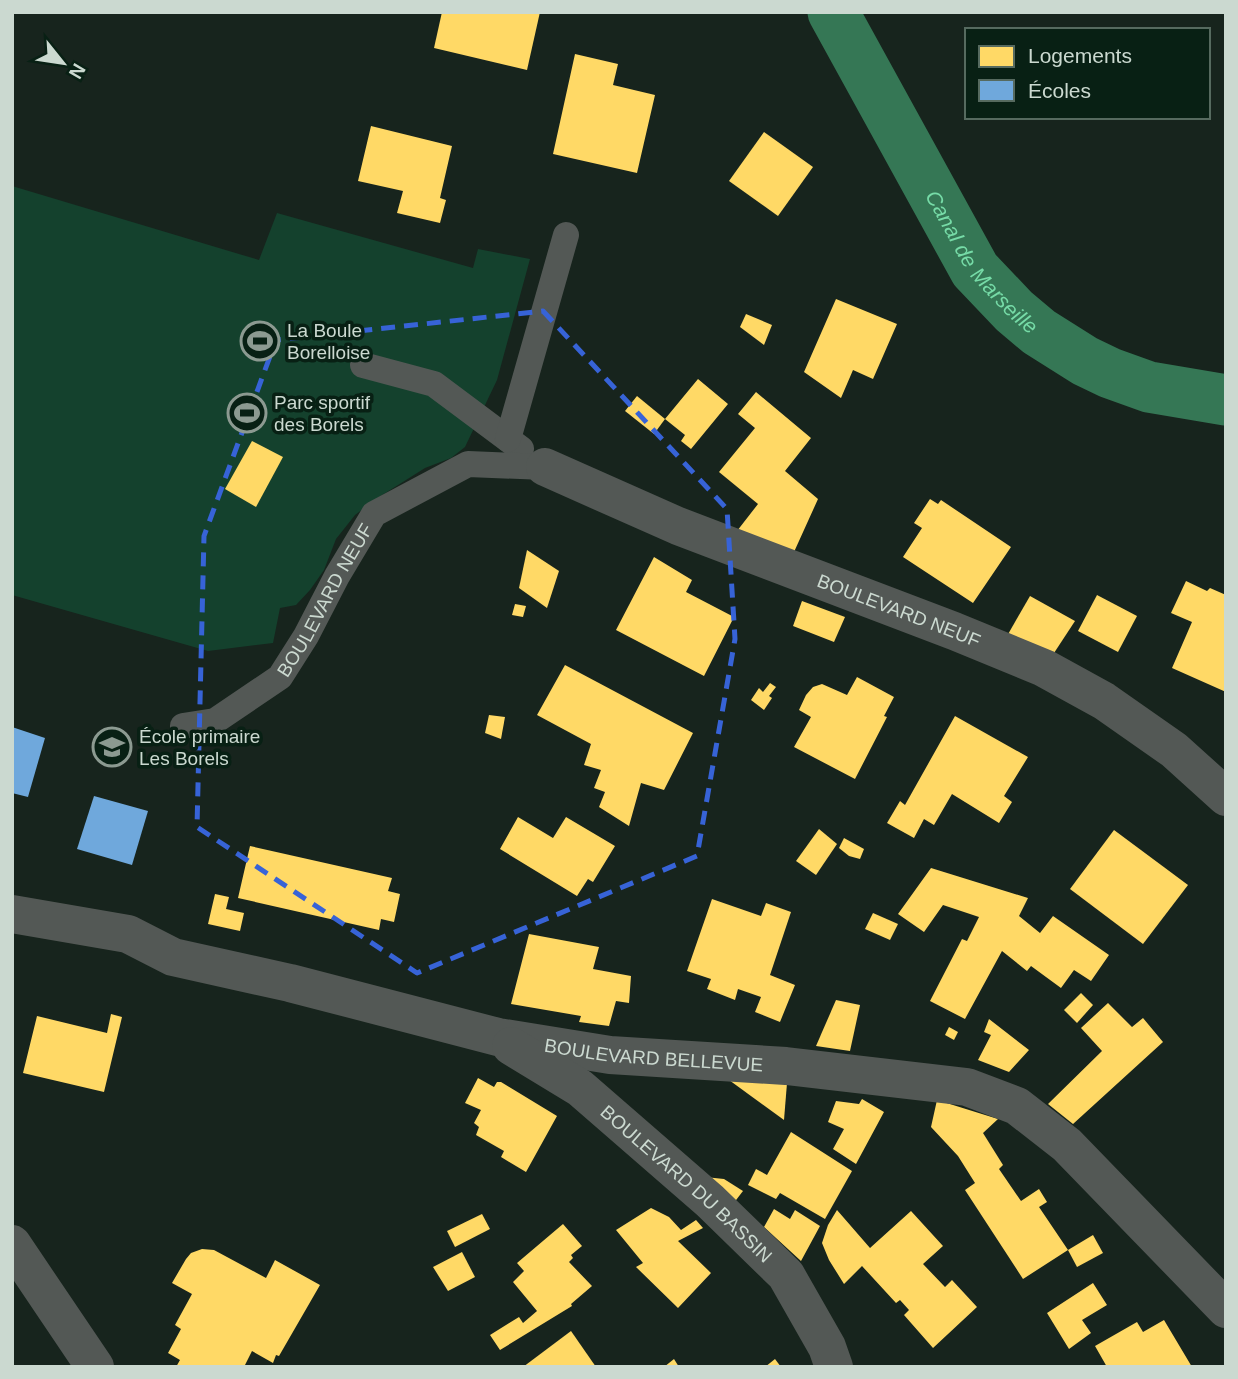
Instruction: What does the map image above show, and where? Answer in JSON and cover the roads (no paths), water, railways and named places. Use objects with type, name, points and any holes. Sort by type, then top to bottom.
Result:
[{"type":"street","name":"BOULEVARD NEUF","points":[[545,467],[678,526],[1044,668],[1104,701],[1174,750],[1226,797]]},
{"type":"street","name":"BOULEVARD BELLEVUE","points":[[12,914],[128,934],[173,957],[290,982],[498,1038],[610,1055],[786,1066],[967,1087],[1017,1106],[1067,1145],[1226,1308]]},
{"type":"street","name":"BOULEVARD DU BASSIN","points":[[498,1038],[580,1088],[729,1219],[786,1275],[827,1348],[834,1367]]},
{"type":"street","points":[[12,1244],[95,1367]]},
{"type":"lane","points":[[508,439],[566,235]]},
{"type":"lane","name":"BOULEVARD NEUF","points":[[363,365],[434,384],[545,467]]},
{"type":"lane","name":"BOULEVARD NEUF","points":[[183,726],[215,721],[280,677],[374,514],[468,464],[545,467]]},
{"type":"waterway","name":"Canal de Marseille","points":[[833,12],[975,270],[1014,311],[1039,332],[1085,361],[1110,373],[1149,387],[1226,400]]},
{"type":"place","name":"La Boule Borelloise","points":[[260,341]]},
{"type":"place","name":"Parc sportif des Borels","points":[[247,413]]},
{"type":"place","name":"École primaire Les Borels","points":[[112,747]]}]
